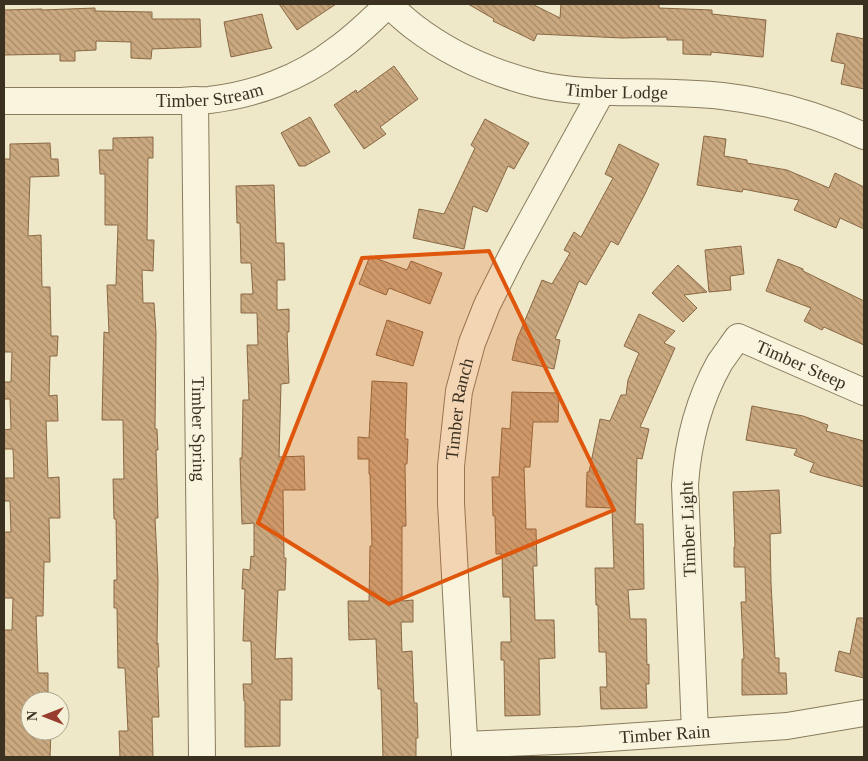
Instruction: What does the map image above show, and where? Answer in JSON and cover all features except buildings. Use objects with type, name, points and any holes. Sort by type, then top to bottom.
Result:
[{"type":"street","name":"Timber Lodge","points":[[388,4],[414,27],[442,46],[504,75],[571,90],[601,93],[720,95],[757,101],[811,114],[864,136]]},
{"type":"street","name":"Timber Stream","points":[[4,101],[209,100],[236,95],[262,88],[313,66],[353,37],[388,4]]},
{"type":"street","name":"Timber Ranch","points":[[464,751],[451,503],[451,466],[459,391],[472,344],[487,305],[512,255],[601,93]]},
{"type":"street","name":"Timber Spring","points":[[195,100],[202,757]]},
{"type":"street","name":"Timber Steep","points":[[738,336],[864,392]]},
{"type":"street","name":"Timber Light","points":[[695,732],[685,485],[687,459],[699,409],[708,385],[738,336]]},
{"type":"street","name":"Timber Rain","points":[[464,751],[579,740],[787,726],[864,713]]},
{"type":"highlighted area","points":[[489,251],[614,510],[389,604],[258,523],[362,258]]}]
